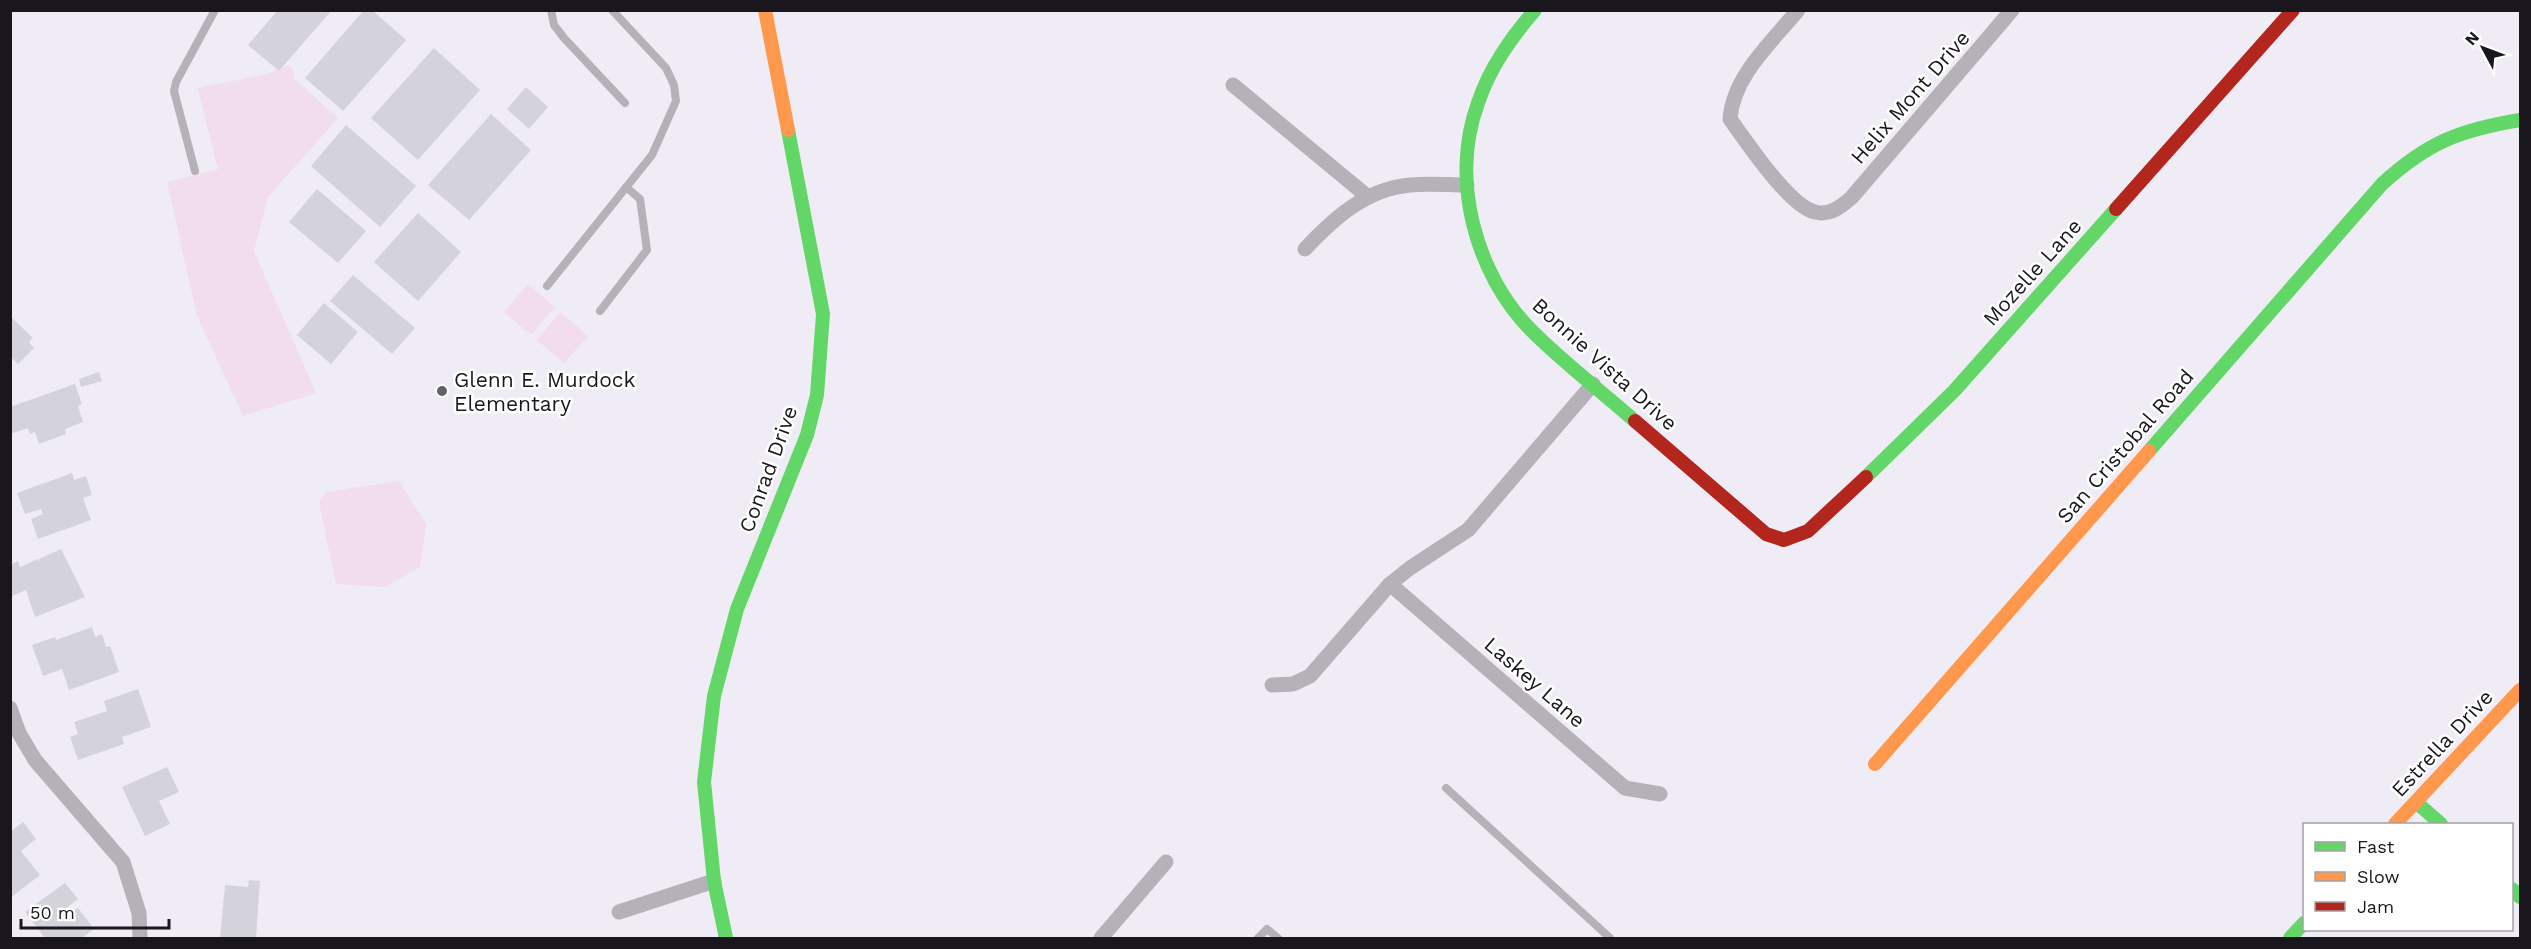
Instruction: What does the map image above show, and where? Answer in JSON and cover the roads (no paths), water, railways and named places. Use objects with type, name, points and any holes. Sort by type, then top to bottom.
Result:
[{"type":"street","name":"Conrad Drive","points":[[726,939],[714,881],[704,782],[714,696],[737,609],[807,435],[817,395],[823,314],[765,10]]},
{"type":"street","name":"Bonnie Vista Drive","points":[[1535,10],[1504,50],[1482,92],[1469,138],[1467,185],[1474,231],[1490,274],[1502,294],[1531,330],[1766,534],[1784,540]]},
{"type":"street","name":"Helix Mont Drive","points":[[1798,10],[1740,82],[1731,106],[1730,119],[1770,173],[1806,209],[1817,213],[1838,210],[1852,197],[2012,10]]},
{"type":"street","name":"Mozelle Lane","points":[[1784,540],[1808,531],[1909,437],[1954,391],[2293,10]]},
{"type":"street","points":[[1233,86],[1367,196]]},
{"type":"street","name":"San Cristobal Road","points":[[1875,764],[2382,184],[2409,159],[2430,147],[2475,129],[2520,120]]},
{"type":"street","points":[[1305,249],[1332,219],[1367,196],[1409,185],[1467,185]]},
{"type":"street","points":[[1272,685],[1293,684],[1310,676],[1390,584],[1468,530],[1593,384]]},
{"type":"street","name":"Laskey Lane","points":[[1390,584],[1625,788],[1659,794]]},
{"type":"street","name":"Estrella Drive","points":[[2397,823],[2520,690]]},
{"type":"street","points":[[10,708],[19,733],[35,760],[123,862],[139,913],[140,939]]},
{"type":"street","points":[[2416,802],[2439,823]]},
{"type":"street","points":[[1101,939],[1166,862]]},
{"type":"street","points":[[619,912],[714,881]]},
{"type":"street","points":[[2290,939],[2303,924]]},
{"type":"lane","points":[[195,171],[174,91],[176,82],[215,10]]},
{"type":"lane","points":[[551,10],[554,25],[564,38],[625,103]]},
{"type":"lane","points":[[547,286],[652,155],[676,101],[676,93],[666,68],[612,10]]},
{"type":"lane","points":[[600,312],[647,250],[640,199],[626,187]]},
{"type":"lane","points":[[1446,788],[1610,939]]},
{"type":"lane","points":[[1258,939],[1267,928],[1278,939]]},
{"type":"place","name":"Glenn E. Murdock Elementary","points":[[442,391]]}]
